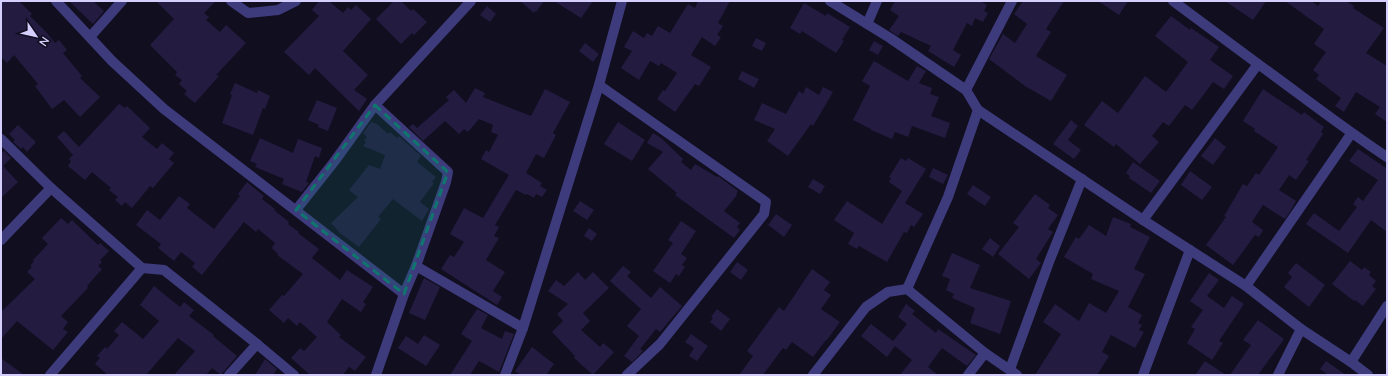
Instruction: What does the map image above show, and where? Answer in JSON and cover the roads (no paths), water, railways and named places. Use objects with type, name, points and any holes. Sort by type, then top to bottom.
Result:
[{"type":"street","points":[[56,1],[112,61],[164,109],[404,294]]},
{"type":"street","points":[[90,37],[122,1]]},
{"type":"street","points":[[231,1],[248,13],[278,10],[296,1]]},
{"type":"street","points":[[296,210],[334,162],[375,105],[471,1]]},
{"type":"street","points":[[505,375],[523,328],[599,85],[622,1]]},
{"type":"street","points":[[830,1],[890,38],[966,90],[978,110],[1143,220],[1246,286],[1301,329],[1352,362],[1368,375]]},
{"type":"street","points":[[867,24],[877,1]]},
{"type":"street","points":[[966,90],[1012,1]]},
{"type":"street","points":[[1173,1],[1303,96],[1351,134],[1387,157]]},
{"type":"street","points":[[1143,220],[1258,64]]},
{"type":"street","points":[[599,85],[766,202],[764,214],[660,344],[627,375]]},
{"type":"street","points":[[375,105],[448,172],[446,182],[416,266],[404,294],[378,374]]},
{"type":"street","points":[[907,289],[948,197],[978,110]]},
{"type":"street","points":[[1246,286],[1351,134]]},
{"type":"street","points":[[1,139],[51,188],[142,268],[164,270],[294,375]]},
{"type":"street","points":[[813,375],[866,308],[888,292],[907,289],[985,353],[1014,372],[1049,262],[1082,179]]},
{"type":"street","points":[[1,240],[51,188]]},
{"type":"street","points":[[1143,375],[1190,250]]},
{"type":"street","points":[[416,266],[523,328]]},
{"type":"street","points":[[50,375],[142,268]]},
{"type":"street","points":[[1352,362],[1387,306]]},
{"type":"street","points":[[1278,375],[1301,329]]},
{"type":"street","points":[[229,375],[257,344]]},
{"type":"street","points":[[968,375],[985,353]]}]
